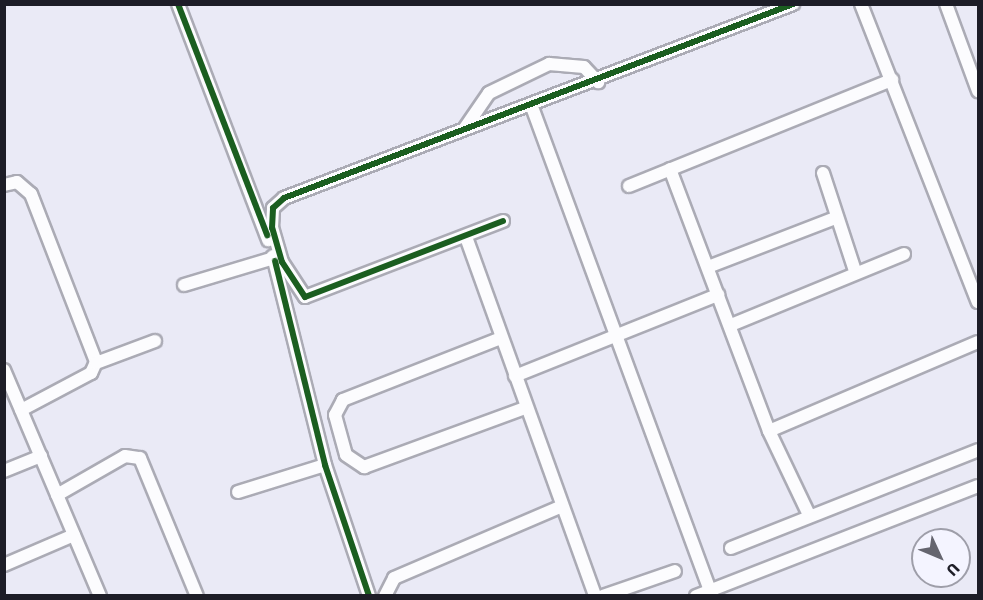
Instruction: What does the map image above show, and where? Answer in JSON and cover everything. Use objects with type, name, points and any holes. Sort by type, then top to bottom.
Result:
[{"type":"street","points":[[178,4],[251,183],[274,258],[325,465],[369,596]]},
{"type":"street","points":[[503,221],[305,297],[282,262],[272,228],[273,208],[284,198],[465,128],[532,107],[598,82],[793,4]]},
{"type":"street","points":[[861,4],[978,302]]},
{"type":"street","points":[[946,4],[978,91]]},
{"type":"street","points":[[465,128],[489,93],[549,64],[584,67],[598,82]]},
{"type":"street","points":[[629,186],[892,80]]},
{"type":"street","points":[[532,107],[620,336],[711,593]]},
{"type":"street","points":[[670,169],[731,325],[769,431],[809,515]]},
{"type":"street","points":[[823,173],[835,218],[855,271]]},
{"type":"street","points":[[4,185],[17,182],[31,194],[96,363]]},
{"type":"street","points":[[708,267],[835,218]]},
{"type":"street","points":[[466,237],[525,408],[595,596]]},
{"type":"street","points":[[731,325],[855,271],[904,254]]},
{"type":"street","points":[[184,285],[274,258]]},
{"type":"street","points":[[515,376],[718,296]]},
{"type":"street","points":[[501,338],[343,400],[335,415],[346,455],[364,467],[525,408]]},
{"type":"street","points":[[21,410],[91,373],[96,363],[155,341]]},
{"type":"street","points":[[769,431],[978,342]]},
{"type":"street","points":[[5,373],[100,596]]},
{"type":"street","points":[[731,548],[809,515],[978,450]]},
{"type":"street","points":[[4,471],[41,456]]},
{"type":"street","points":[[57,495],[124,456],[140,458],[193,595]]},
{"type":"street","points":[[238,492],[325,465]]},
{"type":"street","points":[[696,596],[711,593],[978,486]]},
{"type":"street","points":[[385,596],[394,578],[562,506]]},
{"type":"street","points":[[4,565],[74,535]]},
{"type":"street","points":[[603,596],[675,571]]},
{"type":"cycle path","points":[[178,4],[267,235]]},
{"type":"cycle path","points":[[503,221],[305,297],[282,262],[272,228],[273,208],[284,198],[793,4]]},
{"type":"cycle path","points":[[275,261],[325,465],[369,596]]}]
